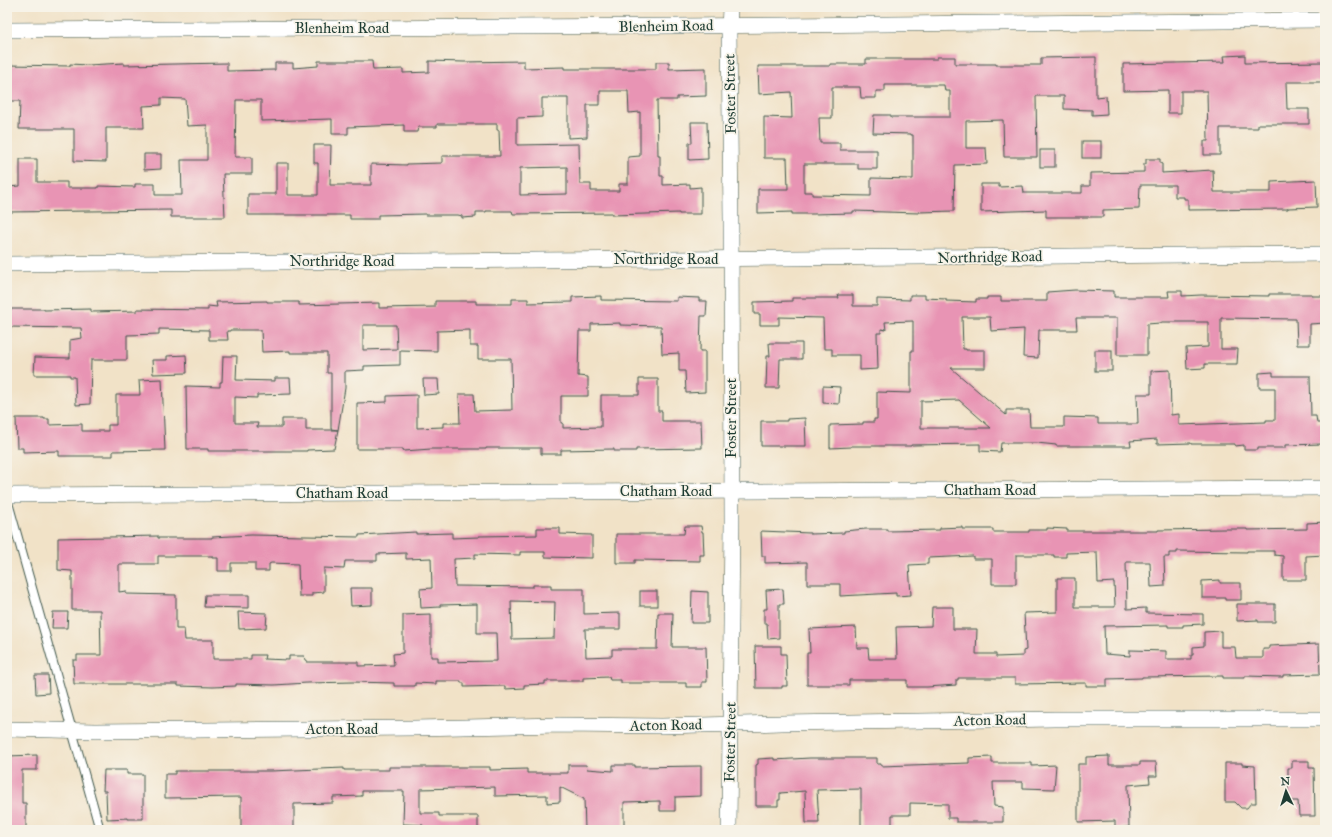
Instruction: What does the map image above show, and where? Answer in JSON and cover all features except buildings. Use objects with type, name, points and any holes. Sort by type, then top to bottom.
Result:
[{"type":"street","name":"Foster Street","points":[[729,830],[731,724],[730,7]]},
{"type":"street","name":"Blenheim Road","points":[[7,30],[730,26],[1325,20]]},
{"type":"street","name":"Northridge Road","points":[[7,264],[1325,254]]},
{"type":"street","name":"Chatham Road","points":[[7,494],[1325,488]]},
{"type":"street","name":"Acton Road","points":[[7,729],[72,731],[1054,719],[1325,719]]},
{"type":"lane","points":[[7,499],[100,830]]}]
